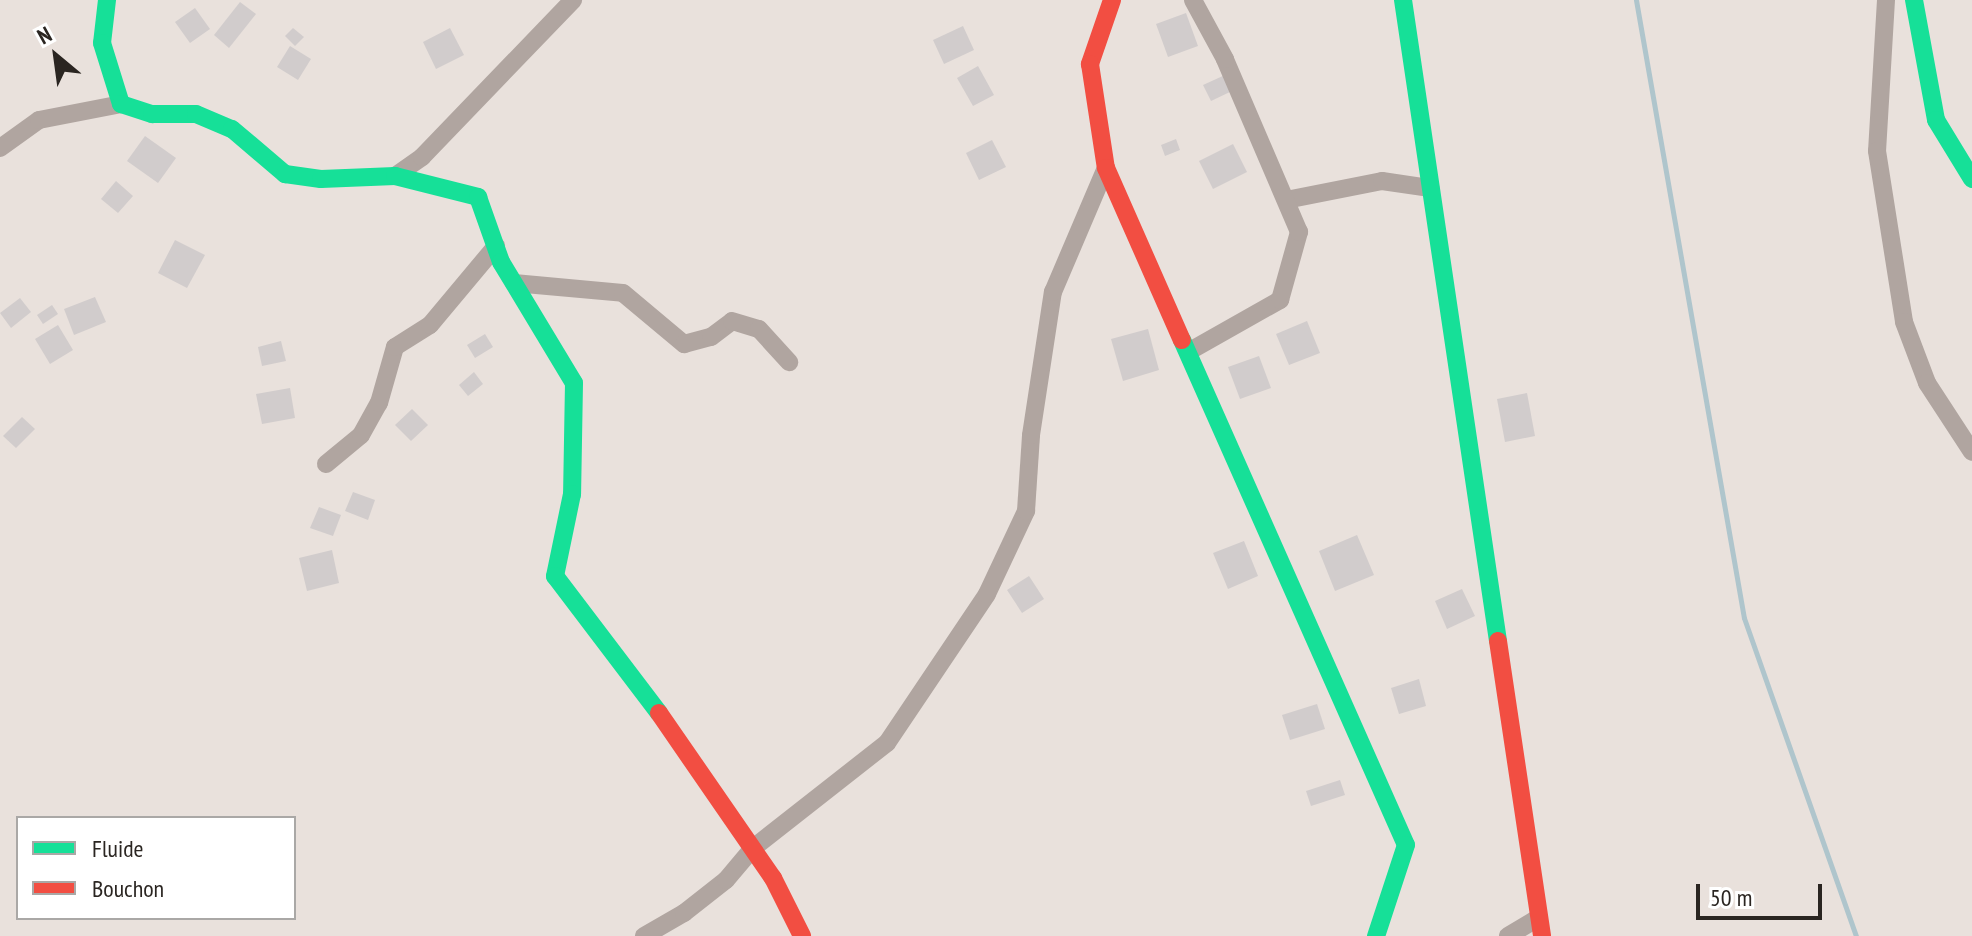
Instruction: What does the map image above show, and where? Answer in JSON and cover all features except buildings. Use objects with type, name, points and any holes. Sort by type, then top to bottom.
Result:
[{"type":"street","points":[[107,0],[102,43],[121,104]]},
{"type":"street","points":[[395,176],[422,157],[573,0]]},
{"type":"street","points":[[1112,0],[1090,64],[1106,168],[1406,845],[1376,936]]},
{"type":"street","points":[[1188,352],[1280,300],[1299,232],[1225,59],[1193,0]]},
{"type":"street","points":[[1403,0],[1539,928],[1508,936]]},
{"type":"street","points":[[1886,0],[1877,151],[1904,322],[1927,383],[1972,452]]},
{"type":"street","points":[[1914,0],[1936,120],[1972,179]]},
{"type":"street","points":[[0,148],[39,120],[121,104],[152,114],[196,114],[232,129],[285,174],[321,179],[395,176],[478,197],[514,283],[574,383],[572,494],[555,576],[691,755],[753,848],[802,936]]},
{"type":"street","points":[[644,936],[716,889],[753,848],[887,743],[987,594],[1026,511],[1031,435],[1053,292],[1106,168]]},
{"type":"street","points":[[1286,200],[1382,181],[1430,188]]},
{"type":"street","points":[[326,464],[361,435],[379,403],[395,347],[430,325],[496,246]]},
{"type":"street","points":[[514,283],[623,293],[684,344],[711,337],[732,321],[759,329],[789,362]]},
{"type":"waterway","points":[[1636,0],[1744,618],[1856,936]]},
{"type":"traffic: fast","points":[[107,0],[102,43],[121,104],[152,114],[196,114],[232,129],[285,174],[321,179],[395,176],[478,197],[501,262],[574,383],[572,494],[555,576],[659,713]]},
{"type":"traffic: fast","points":[[1403,0],[1498,641]]},
{"type":"traffic: fast","points":[[1914,0],[1936,120],[1972,179]]},
{"type":"traffic: fast","points":[[1182,340],[1406,845],[1376,936]]},
{"type":"traffic: jam","points":[[1112,0],[1090,64],[1106,168],[1182,340]]},
{"type":"traffic: jam","points":[[1498,641],[1542,936]]},
{"type":"traffic: jam","points":[[659,713],[773,878],[802,936]]}]
